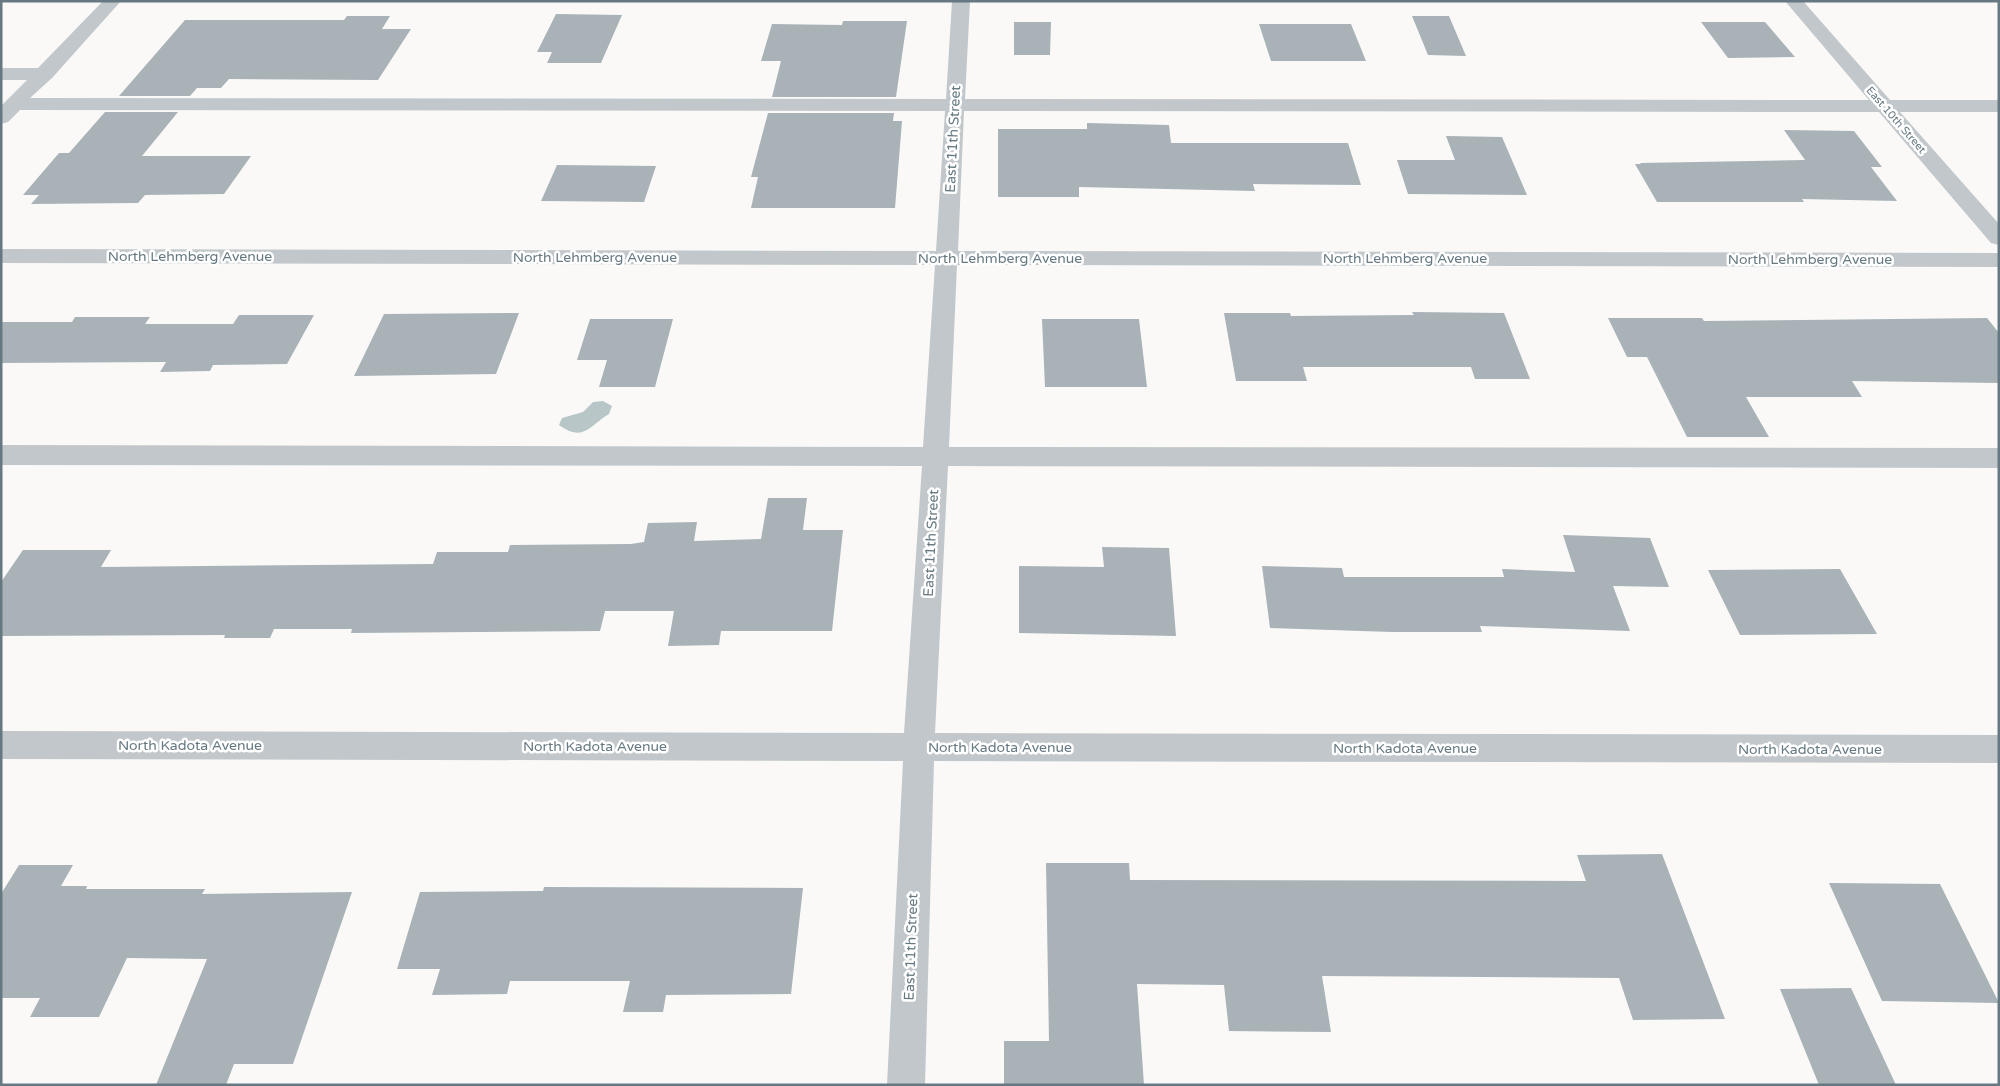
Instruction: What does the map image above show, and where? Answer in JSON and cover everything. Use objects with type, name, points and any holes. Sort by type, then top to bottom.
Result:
[{"type":"street","points":[[1,118],[113,1]]},
{"type":"street","name":"East 11th Street","points":[[906,1085],[919,747],[961,1]]},
{"type":"street","name":"East 10th Street","points":[[1793,1],[1999,238]]},
{"type":"street","points":[[1,74],[45,74]]},
{"type":"street","points":[[15,104],[1999,106]]},
{"type":"street","name":"North Lehmberg Avenue","points":[[1,256],[1999,260]]},
{"type":"street","points":[[1,456],[1999,458]]},
{"type":"street","name":"North Kadota Avenue","points":[[1,745],[1999,750]]},
{"type":"shaded area","points":[[603,401],[612,406],[609,414],[586,430],[575,432],[559,425],[562,418],[583,412],[593,402]]},
{"type":"building","points":[[556,14],[622,15],[601,63],[547,63],[552,52],[537,52]]},
{"type":"building","points":[[347,16],[390,16],[382,29],[411,29],[378,80],[229,79],[221,88],[197,88],[190,96],[119,96],[185,20],[344,20]]},
{"type":"building","points":[[1412,16],[1449,16],[1466,56],[1428,55]]},
{"type":"building","points":[[843,21],[907,21],[896,97],[772,97],[781,61],[761,61],[772,24],[842,25]]},
{"type":"building","points":[[1014,22],[1051,22],[1050,55],[1014,55]]},
{"type":"building","points":[[1701,22],[1765,22],[1795,57],[1728,58]]},
{"type":"building","points":[[1259,24],[1351,24],[1366,61],[1271,61]]},
{"type":"building","points":[[105,112],[178,112],[142,156],[251,156],[224,194],[145,195],[138,203],[31,204],[39,195],[23,195],[59,153],[69,153]]},
{"type":"building","points":[[768,113],[894,113],[893,121],[902,121],[895,208],[751,208],[758,177],[751,177]]},
{"type":"building","points":[[1087,123],[1169,125],[1171,143],[1348,143],[1361,185],[1253,184],[1255,191],[1079,187],[1079,197],[998,197],[998,129],[1087,129]]},
{"type":"building","points":[[1784,130],[1854,131],[1882,167],[1871,167],[1897,201],[1802,199],[1804,202],[1657,202],[1635,164],[1805,160]]},
{"type":"building","points":[[1446,136],[1502,137],[1527,195],[1408,194],[1397,160],[1455,160]]},
{"type":"building","points":[[557,165],[656,166],[644,202],[541,201]]},
{"type":"building","points":[[1412,312],[1504,313],[1530,379],[1475,379],[1471,367],[1303,367],[1307,381],[1236,381],[1224,313],[1290,313],[1291,316],[1414,315]]},
{"type":"building","points":[[519,313],[496,374],[354,376],[384,314]]},
{"type":"building","points":[[239,315],[314,315],[287,364],[213,365],[210,371],[160,372],[166,362],[1,363],[1,322],[72,322],[75,317],[150,317],[145,324],[233,324]]},
{"type":"building","points":[[1608,318],[1702,318],[1704,321],[1987,318],[1999,333],[1999,383],[1852,381],[1862,397],[1746,397],[1769,437],[1687,437],[1647,357],[1627,357]]},
{"type":"building","points":[[590,319],[673,319],[655,387],[599,387],[607,360],[577,360]]},
{"type":"building","points":[[1042,319],[1139,319],[1147,387],[1045,387]]},
{"type":"building","points":[[768,498],[807,498],[803,530],[843,530],[832,631],[721,631],[719,645],[668,646],[674,611],[605,611],[600,631],[351,633],[352,629],[274,629],[270,638],[224,638],[225,635],[1,636],[1,582],[23,550],[111,550],[101,567],[433,564],[437,552],[508,552],[510,545],[631,544],[644,542],[648,523],[697,522],[694,541],[761,539]]},
{"type":"building","points":[[1563,535],[1650,538],[1669,587],[1613,586],[1630,631],[1480,626],[1482,632],[1392,632],[1270,628],[1262,566],[1342,568],[1344,577],[1504,577],[1502,569],[1575,572]]},
{"type":"building","points":[[1102,547],[1169,548],[1176,636],[1019,633],[1019,566],[1104,567]]},
{"type":"building","points":[[1840,569],[1877,634],[1740,635],[1708,570]]},
{"type":"building","points":[[1662,854],[1725,1019],[1633,1020],[1619,978],[1322,976],[1331,1032],[1229,1031],[1224,985],[1137,984],[1144,1085],[1004,1085],[1004,1041],[1049,1041],[1046,863],[1129,863],[1130,880],[1586,881],[1577,855]]},
{"type":"building","points":[[19,865],[73,865],[61,886],[87,886],[86,889],[205,889],[202,894],[352,892],[293,1064],[234,1064],[226,1085],[156,1085],[207,959],[127,958],[99,1017],[30,1017],[40,998],[1,998],[1,894]]},
{"type":"building","points":[[1829,883],[1940,884],[1999,1003],[1882,1001]]},
{"type":"building","points":[[544,887],[803,888],[791,994],[666,995],[663,1012],[623,1012],[630,981],[510,981],[507,994],[432,995],[440,969],[397,969],[420,892],[543,891]]},
{"type":"building","points":[[1851,988],[1896,1085],[1819,1085],[1780,989]]}]
